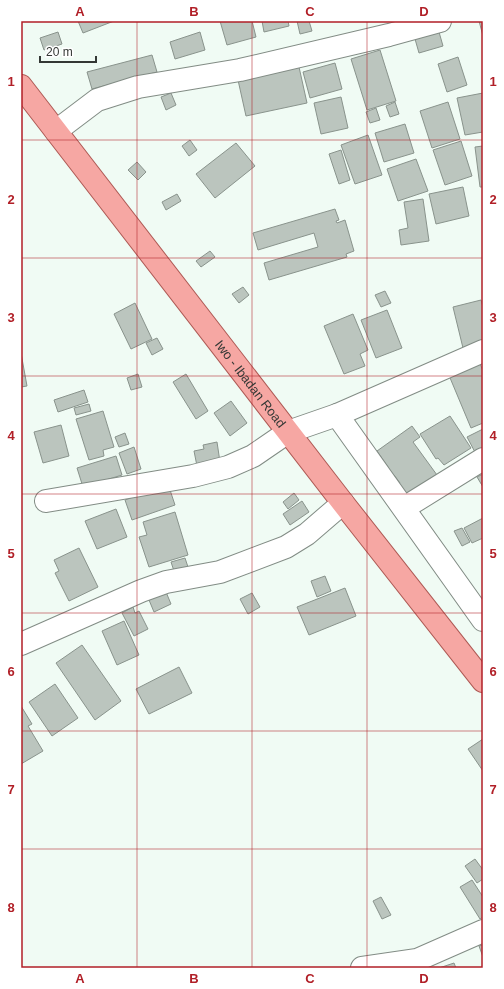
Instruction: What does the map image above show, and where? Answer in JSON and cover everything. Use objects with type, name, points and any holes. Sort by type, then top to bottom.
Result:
[{"type":"main road","name":"Iwo - Ibadan Road","points":[[21,86],[343,503],[483,680]]},
{"type":"street","points":[[56,131],[97,100],[138,87],[240,70],[389,35],[440,21]]},
{"type":"street","points":[[46,502],[193,476],[228,468],[253,456],[288,432],[337,415],[483,351]]},
{"type":"street","points":[[337,415],[483,620]]},
{"type":"street","points":[[404,508],[483,459]]},
{"type":"street","points":[[21,644],[141,591],[166,582],[220,572],[286,547],[307,534],[343,503]]},
{"type":"street","points":[[362,968],[416,960],[483,931]]},
{"type":"building","points":[[78,21],[114,21],[83,33]]},
{"type":"building","points":[[220,21],[252,21],[256,37],[227,45]]},
{"type":"building","points":[[262,21],[288,21],[289,26],[264,32]]},
{"type":"building","points":[[297,21],[309,21],[312,31],[300,34]]},
{"type":"building","points":[[479,21],[483,21],[483,36]]},
{"type":"building","points":[[58,32],[62,44],[44,50],[40,38]]},
{"type":"building","points":[[200,32],[205,50],[175,59],[170,42]]},
{"type":"building","points":[[439,32],[443,46],[419,53],[415,39]]},
{"type":"building","points":[[380,50],[396,101],[367,110],[351,59]]},
{"type":"building","points":[[152,55],[157,72],[92,89],[87,72]]},
{"type":"building","points":[[458,57],[467,85],[447,92],[438,64]]},
{"type":"building","points":[[335,63],[342,89],[310,98],[303,72]]},
{"type":"building","points":[[299,67],[307,103],[246,116],[238,80]]},
{"type":"building","points":[[171,93],[176,105],[166,110],[161,97]]},
{"type":"building","points":[[483,93],[483,132],[465,135],[457,98]]},
{"type":"building","points":[[341,97],[348,128],[321,134],[314,103]]},
{"type":"building","points":[[395,102],[399,114],[390,117],[386,106]]},
{"type":"building","points":[[448,102],[460,139],[432,148],[420,111]]},
{"type":"building","points":[[376,108],[380,120],[370,123],[366,112]]},
{"type":"building","points":[[405,124],[414,153],[384,162],[375,133]]},
{"type":"building","points":[[368,135],[382,175],[355,184],[341,145]]},
{"type":"building","points":[[190,140],[197,150],[189,156],[182,146]]},
{"type":"building","points":[[461,141],[472,176],[445,185],[433,150]]},
{"type":"building","points":[[236,143],[255,166],[215,198],[196,174]]},
{"type":"building","points":[[483,146],[483,187],[480,187],[475,147]]},
{"type":"building","points":[[341,150],[350,180],[339,184],[329,154]]},
{"type":"building","points":[[416,159],[428,191],[398,201],[387,169]]},
{"type":"building","points":[[137,162],[146,172],[138,180],[128,170]]},
{"type":"building","points":[[463,187],[469,216],[436,224],[429,194]]},
{"type":"building","points":[[177,194],[181,201],[166,210],[162,202]]},
{"type":"building","points":[[423,199],[429,241],[401,245],[399,230],[408,228],[404,202]]},
{"type":"building","points":[[335,209],[339,220],[336,221],[337,223],[345,220],[354,251],[346,254],[347,257],[269,280],[264,263],[318,247],[314,233],[258,250],[253,233]]},
{"type":"building","points":[[210,251],[215,257],[201,267],[196,261]]},
{"type":"building","points":[[243,287],[249,295],[239,303],[232,294]]},
{"type":"building","points":[[385,291],[391,303],[381,307],[375,295]]},
{"type":"building","points":[[481,300],[483,307],[483,343],[463,348],[453,307]]},
{"type":"building","points":[[135,303],[152,339],[131,349],[114,314]]},
{"type":"building","points":[[387,310],[402,348],[376,358],[361,320]]},
{"type":"building","points":[[353,314],[368,350],[360,354],[365,366],[344,374],[324,326]]},
{"type":"building","points":[[157,338],[163,349],[152,355],[146,343]]},
{"type":"building","points":[[21,353],[27,386],[21,387]]},
{"type":"building","points":[[479,361],[483,371],[483,423],[471,428],[448,373]]},
{"type":"building","points":[[138,374],[142,387],[131,390],[127,378]]},
{"type":"building","points":[[186,374],[208,411],[196,419],[173,382]]},
{"type":"building","points":[[84,390],[88,402],[58,412],[54,400]]},
{"type":"building","points":[[231,401],[247,423],[230,436],[214,413]]},
{"type":"building","points":[[89,404],[91,411],[76,415],[74,408]]},
{"type":"building","points":[[103,411],[114,447],[103,450],[104,456],[89,460],[76,419]]},
{"type":"building","points":[[450,416],[471,448],[444,465],[438,458],[436,459],[420,434]]},
{"type":"building","points":[[61,425],[69,456],[43,463],[34,432]]},
{"type":"building","points":[[412,426],[420,437],[413,442],[437,475],[409,495],[406,492],[401,495],[395,487],[400,483],[394,475],[389,478],[384,471],[388,467],[377,451]]},
{"type":"building","points":[[483,429],[483,450],[476,454],[467,437]]},
{"type":"building","points":[[125,433],[129,444],[119,447],[115,437]]},
{"type":"building","points":[[217,442],[220,462],[197,466],[194,451],[204,449],[203,445]]},
{"type":"building","points":[[134,447],[141,469],[127,474],[119,453]]},
{"type":"building","points":[[116,456],[122,475],[83,487],[77,468]]},
{"type":"building","points":[[483,474],[483,487],[477,477]]},
{"type":"building","points":[[168,484],[175,505],[132,520],[125,500]]},
{"type":"building","points":[[294,493],[299,500],[288,509],[283,502]]},
{"type":"building","points":[[302,501],[309,512],[290,525],[283,514]]},
{"type":"building","points":[[116,509],[127,537],[97,549],[85,521]]},
{"type":"building","points":[[175,512],[188,555],[149,567],[139,537],[147,535],[143,522]]},
{"type":"building","points":[[483,518],[483,538],[472,543],[464,528]]},
{"type":"building","points":[[462,528],[470,542],[462,546],[454,531]]},
{"type":"building","points":[[79,548],[98,587],[69,601],[55,573],[59,571],[54,560]]},
{"type":"building","points":[[185,558],[189,570],[175,574],[171,562]]},
{"type":"building","points":[[325,576],[331,591],[317,597],[311,581]]},
{"type":"building","points":[[345,588],[356,616],[309,635],[297,607]]},
{"type":"building","points":[[166,592],[171,604],[154,612],[149,600]]},
{"type":"building","points":[[252,593],[260,607],[248,614],[240,599]]},
{"type":"building","points":[[133,607],[135,613],[139,611],[148,629],[134,636],[122,613]]},
{"type":"building","points":[[124,621],[139,655],[117,665],[102,631]]},
{"type":"building","points":[[82,645],[121,701],[95,720],[56,663]]},
{"type":"building","points":[[179,667],[192,693],[149,714],[136,689]]},
{"type":"building","points":[[55,684],[78,718],[52,736],[29,702]]},
{"type":"building","points":[[21,706],[32,724],[28,726],[43,751],[21,764]]},
{"type":"building","points":[[483,739],[483,771],[468,749]]},
{"type":"building","points":[[475,859],[483,870],[483,879],[477,883],[465,866]]},
{"type":"building","points":[[472,880],[483,897],[483,917],[480,919],[460,887]]},
{"type":"building","points":[[381,897],[391,915],[382,919],[373,901]]},
{"type":"building","points":[[483,945],[483,957],[479,946]]},
{"type":"building","points":[[454,963],[456,968],[439,968]]}]
